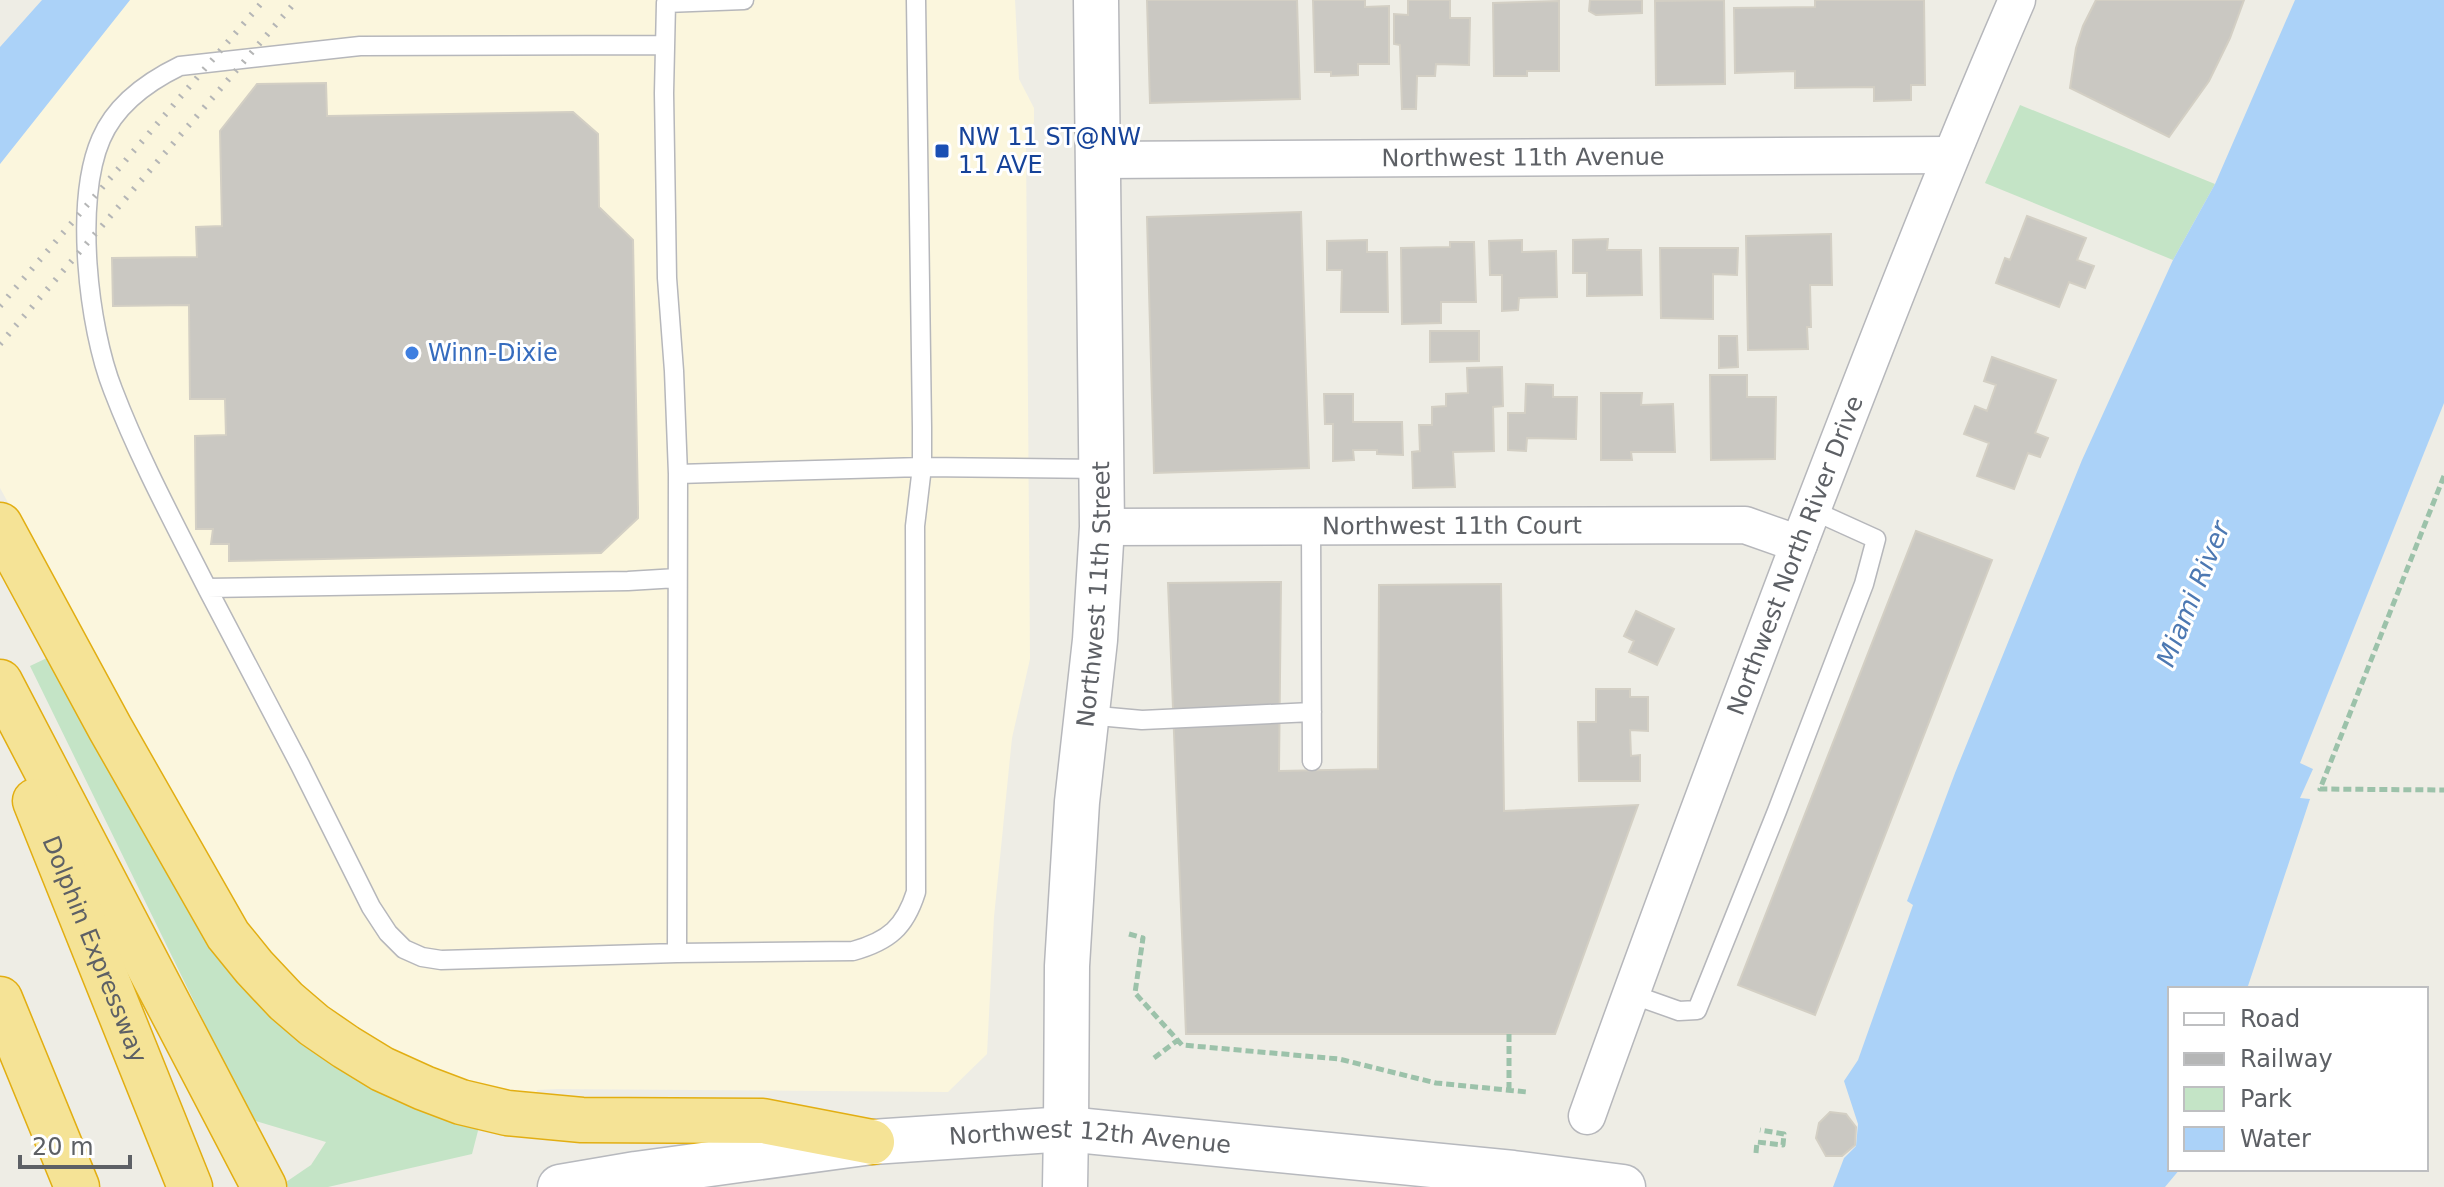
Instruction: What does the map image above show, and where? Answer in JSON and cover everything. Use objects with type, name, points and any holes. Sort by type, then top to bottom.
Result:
[{"type":"highway","points":[[0,525],[228,935],[286,1001],[314,1025],[346,1047],[410,1081],[461,1102],[507,1113],[582,1120],[763,1121],[872,1142]]},
{"type":"highway","points":[[0,682],[264,1187]]},
{"type":"highway","name":"Dolphin Expressway","points":[[0,714],[190,1187]]},
{"type":"highway","points":[[0,999],[76,1185]]},
{"type":"street","name":"Northwest 11th Street","points":[[1065,1187],[1067,966],[1077,802],[1096,626],[1102,527],[1096,0]]},
{"type":"street","name":"Northwest North River Drive","points":[[1587,1116],[1812,510],[1950,155],[2017,0]]},
{"type":"street","name":"Northwest 11th Avenue","points":[[1097,160],[1950,155]]},
{"type":"street","name":"Northwest 11th Court","points":[[1102,527],[1745,525],[1799,544]]},
{"type":"street","name":"Northwest 12th Avenue","points":[[560,1187],[872,1142],[1066,1129],[1513,1173],[1623,1187]]},
{"type":"lane","points":[[677,953],[678,474],[667,278],[666,3],[744,0]]},
{"type":"lane","points":[[664,45],[360,46],[180,66],[157,77],[117,113],[101,138],[92,171],[87,226],[89,288],[100,348],[112,388],[153,481],[371,907],[388,933],[404,949],[422,957],[441,960],[853,951],[871,946],[896,931],[910,913],[917,877],[915,526],[922,467],[916,0]]},
{"type":"lane","points":[[678,474],[922,467],[1102,469]]},
{"type":"lane","points":[[1631,994],[1679,1011],[1697,1010],[1864,584],[1876,539],[1812,510]]},
{"type":"lane","points":[[1311,526],[1312,761]]},
{"type":"lane","points":[[207,588],[677,578]]},
{"type":"lane","points":[[1087,715],[1142,720],[1312,712]]},
{"type":"path","points":[[2444,476],[2320,789],[2444,790]]},
{"type":"path","points":[[1129,934],[1143,938],[1135,993],[1182,1045],[1339,1059],[1436,1083],[1527,1092]]},
{"type":"path","points":[[1509,1034],[1509,1090]]},
{"type":"path","points":[[1154,1058],[1178,1040]]},
{"type":"path","points":[[1756,1153],[1757,1142],[1783,1145],[1784,1134],[1760,1130]]},
{"type":"shaded area","points":[[130,0],[1015,0],[1019,79],[1034,108],[1034,122],[1026,144],[1030,659],[1012,738],[994,917],[987,1054],[948,1092],[557,1089],[537,1090],[535,1100],[406,1065],[328,1017],[273,962],[224,894],[0,488],[0,164]]},
{"type":"green space","points":[[2020,105],[2215,184],[2173,260],[1985,183]]},
{"type":"green space","points":[[49,657],[193,910],[480,1123],[472,1154],[328,1187],[288,1187],[286,1182],[311,1165],[326,1142],[252,1120],[30,666]]},
{"type":"water","points":[[42,0],[130,0],[0,164],[0,47]]},
{"type":"water","name":"Miami River","points":[[2295,0],[2444,0],[2444,403],[2300,763],[2313,769],[2300,798],[2310,799],[2248,987],[2168,987],[2168,1171],[2178,1171],[2165,1187],[1833,1187],[1844,1158],[1856,1146],[1858,1124],[1844,1081],[1858,1060],[1913,905],[1907,901],[1955,773],[2082,460],[2173,260],[2215,184]]},
{"type":"building","points":[[1147,0],[1297,0],[1300,99],[1150,103]]},
{"type":"building","points":[[1313,0],[1365,0],[1365,7],[1389,6],[1389,64],[1358,64],[1358,75],[1331,76],[1331,72],[1315,72]]},
{"type":"building","points":[[1408,0],[1450,0],[1450,18],[1470,18],[1469,65],[1436,64],[1435,76],[1417,76],[1416,109],[1402,109],[1400,45],[1394,44],[1394,14],[1408,15]]},
{"type":"building","points":[[1590,0],[1642,0],[1642,13],[1596,15],[1589,11]]},
{"type":"building","points":[[1724,0],[1725,84],[1656,85],[1655,1]]},
{"type":"building","points":[[1815,0],[1924,0],[1925,85],[1911,85],[1911,100],[1874,101],[1874,87],[1795,88],[1795,71],[1735,73],[1734,8],[1815,7]]},
{"type":"building","points":[[2096,0],[2244,0],[2209,81],[2169,137],[2070,88],[2076,48]]},
{"type":"building","points":[[1559,1],[1559,71],[1527,71],[1527,76],[1494,76],[1493,3]]},
{"type":"building","name":"Winn-Dixie","points":[[326,83],[327,116],[573,112],[598,134],[599,207],[633,240],[638,508],[638,518],[601,553],[229,561],[229,544],[211,544],[213,529],[196,529],[195,436],[226,435],[225,399],[190,399],[189,305],[113,306],[112,258],[197,257],[196,227],[222,226],[220,131],[257,84]]},
{"type":"building","points":[[1301,212],[1309,468],[1154,473],[1147,217]]},
{"type":"building","points":[[2027,216],[2086,238],[2077,260],[2094,266],[2085,288],[2069,282],[2059,307],[1996,283],[2005,258],[2010,260]]},
{"type":"building","points":[[1831,234],[1832,285],[1810,285],[1808,349],[1748,350],[1746,236]]},
{"type":"building","points":[[1608,239],[1607,250],[1641,250],[1642,295],[1587,296],[1587,273],[1573,273],[1573,240]]},
{"type":"building","points":[[1367,240],[1367,252],[1387,252],[1388,312],[1341,312],[1342,270],[1327,270],[1327,241]]},
{"type":"building","points":[[1522,240],[1522,252],[1556,251],[1557,297],[1519,298],[1518,310],[1502,311],[1502,275],[1490,275],[1489,241]]},
{"type":"building","points":[[1450,242],[1474,242],[1476,302],[1441,302],[1441,323],[1402,324],[1401,248],[1450,247]]},
{"type":"building","points":[[1660,248],[1738,248],[1737,275],[1713,274],[1713,319],[1661,318]]},
{"type":"building","points":[[1430,331],[1479,331],[1479,361],[1430,362]]},
{"type":"building","points":[[1719,336],[1737,336],[1738,367],[1719,368]]},
{"type":"building","points":[[1992,357],[2056,380],[2035,433],[2048,438],[2040,457],[2028,453],[2014,489],[1977,476],[1989,443],[1964,434],[1975,406],[1987,411],[1996,385],[1984,381]]},
{"type":"building","points":[[1502,367],[1503,406],[1493,407],[1494,451],[1453,452],[1455,487],[1413,488],[1412,452],[1420,451],[1419,425],[1432,425],[1432,407],[1446,406],[1446,394],[1468,393],[1467,368]]},
{"type":"building","points":[[1710,375],[1747,375],[1747,397],[1776,397],[1775,459],[1711,460]]},
{"type":"building","points":[[1526,384],[1553,385],[1553,397],[1577,397],[1576,439],[1527,438],[1526,451],[1508,450],[1508,413],[1525,413]]},
{"type":"building","points":[[1601,393],[1642,393],[1641,405],[1673,404],[1675,452],[1631,452],[1632,460],[1601,460]]},
{"type":"building","points":[[1324,394],[1353,394],[1353,422],[1402,422],[1403,455],[1353,450],[1354,460],[1333,461],[1333,424],[1325,424]]},
{"type":"building","points":[[1916,531],[1992,560],[1815,1015],[1738,985]]},
{"type":"building","points":[[1281,582],[1279,771],[1378,769],[1379,585],[1501,584],[1504,811],[1638,805],[1555,1034],[1186,1034],[1168,583]]},
{"type":"building","points":[[1636,611],[1674,629],[1657,665],[1629,652],[1634,641],[1624,636]]},
{"type":"building","points":[[1596,689],[1630,689],[1630,697],[1648,697],[1648,731],[1630,730],[1631,756],[1640,755],[1640,781],[1579,781],[1578,722],[1596,722]]},
{"type":"building","points":[[1830,1112],[1846,1114],[1856,1127],[1855,1145],[1842,1156],[1826,1156],[1816,1138],[1819,1123]]},
{"type":"railway","points":[[0,306],[264,0]]},
{"type":"railway","points":[[0,344],[297,0]]},
{"type":"place","name":"NW 11 ST@NW 11 AVE","points":[[942,151]]},
{"type":"place","name":"Winn-Dixie","points":[[412,353]]}]
